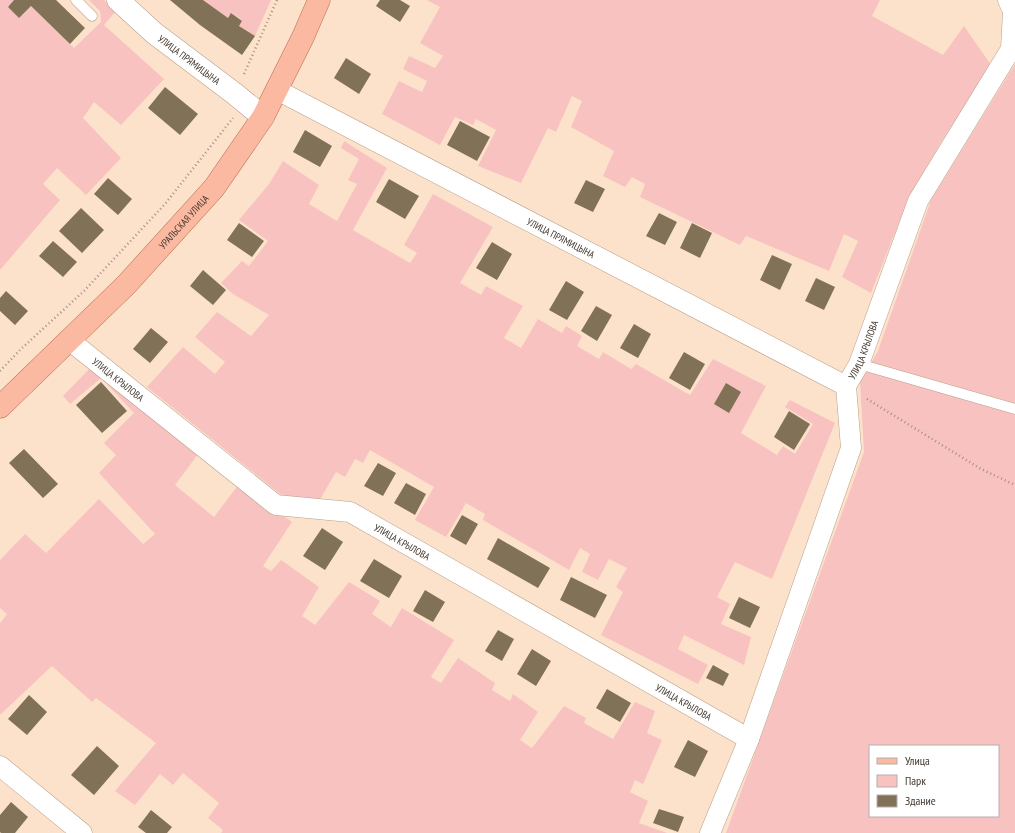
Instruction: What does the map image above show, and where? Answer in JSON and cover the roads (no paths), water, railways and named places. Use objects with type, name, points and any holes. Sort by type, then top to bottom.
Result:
[{"type":"main road","name":"УРАЛЬСКАЯ УЛИЦА","points":[[0,407],[126,285],[214,188],[263,117],[303,37],[319,0]]},
{"type":"street","name":"УЛИЦА ПРЯМИЦЫНА","points":[[118,0],[154,33],[263,117]]},
{"type":"street","name":"УЛИЦА КРЫЛОВА","points":[[710,833],[749,739],[851,448],[846,386],[859,364],[918,201],[1011,49],[1012,8]]},
{"type":"street","name":"УЛИЦА ПРЯМИЦЫНА","points":[[277,90],[846,386]]},
{"type":"street","name":"УЛИЦА КРЫЛОВА","points":[[69,340],[276,506],[350,512],[749,739]]},
{"type":"street","points":[[0,766],[82,833]]},
{"type":"lane","points":[[76,0],[92,16]]},
{"type":"lane","points":[[859,364],[1015,409]]}]
